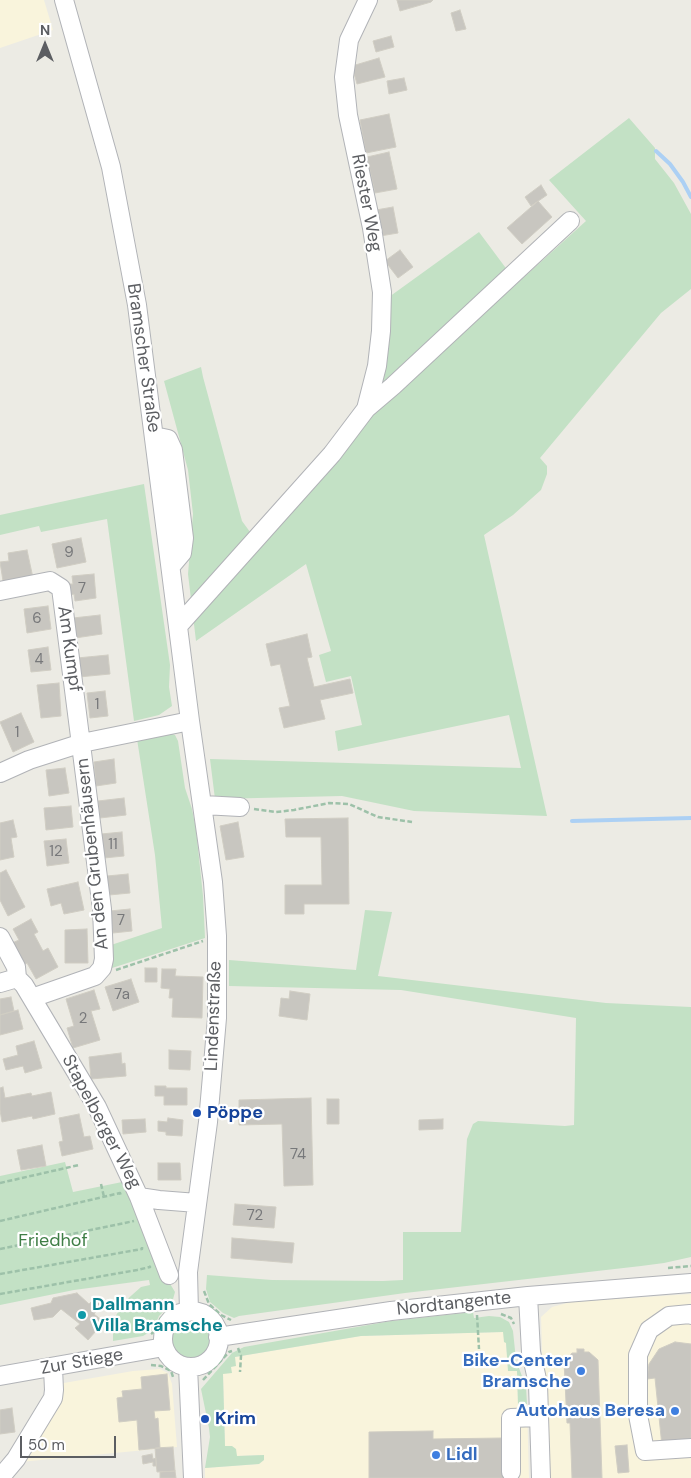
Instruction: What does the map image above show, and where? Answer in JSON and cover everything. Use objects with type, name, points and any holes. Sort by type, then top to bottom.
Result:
[{"type":"street","name":"Bramscher Straße","points":[[64,0],[111,167],[137,305],[190,721]]},
{"type":"street","name":"Riester Weg","points":[[366,409],[377,366],[381,331],[382,292],[372,228],[348,114],[344,78],[349,40],[368,0]]},
{"type":"street","name":"Riester Weg","points":[[179,625],[332,454],[366,409],[570,221]]},
{"type":"street","name":"Am Kumpf","points":[[0,591],[50,581],[61,588],[82,743]]},
{"type":"street","name":"An den Grubenhäusern","points":[[0,773],[30,760],[82,743],[190,721]]},
{"type":"street","name":"Lindenstraße","points":[[182,1308],[208,1122],[217,1018],[217,936],[213,882],[190,721]]},
{"type":"street","name":"An den Grubenhäusern","points":[[32,998],[95,976],[102,968],[104,959],[102,908],[82,743]]},
{"type":"street","points":[[203,805],[240,807]]},
{"type":"street","points":[[0,937],[16,967],[17,978],[32,998]]},
{"type":"street","points":[[0,982],[17,978]]},
{"type":"street","name":"Stapelberger Weg","points":[[32,998],[97,1107],[131,1199],[198,1202]]},
{"type":"street","points":[[131,1199],[169,1274]]},
{"type":"street","name":"Nordtangente","points":[[218,1337],[391,1311],[528,1296],[691,1283]]},
{"type":"street","points":[[528,1296],[531,1352],[538,1384],[541,1478]]},
{"type":"street","points":[[182,1308],[199,1312],[206,1316],[217,1329],[218,1337],[218,1345],[210,1359],[196,1366],[188,1367],[173,1361],[164,1347],[163,1339],[164,1330],[168,1322],[182,1312],[182,1308]]},
{"type":"street","points":[[691,1315],[669,1316],[650,1330],[638,1355],[638,1415],[644,1451],[691,1448]]},
{"type":"street","name":"Zur Stiege","points":[[0,1376],[164,1347]]},
{"type":"street","points":[[188,1367],[193,1478]]},
{"type":"street","points":[[0,1478],[16,1460],[52,1398],[54,1390],[52,1368]]},
{"type":"street","points":[[511,1472],[511,1418],[539,1417]]},
{"type":"path","points":[[240,807],[276,812],[329,803],[349,804],[378,817],[412,822]]},
{"type":"path","points":[[102,968],[110,971],[217,936]]},
{"type":"path","points":[[0,1183],[79,1165]]},
{"type":"path","points":[[101,1184],[104,1197]]},
{"type":"path","points":[[0,1221],[120,1193],[131,1199]]},
{"type":"path","points":[[129,1215],[140,1219]]},
{"type":"path","points":[[0,1249],[140,1219]]},
{"type":"path","points":[[0,1274],[142,1248],[139,1240]]},
{"type":"path","points":[[0,1294],[150,1267],[146,1258]]},
{"type":"path","points":[[204,1291],[209,1304],[221,1316],[235,1322]]},
{"type":"path","points":[[150,1335],[155,1331],[161,1318],[182,1308]]},
{"type":"path","points":[[477,1314],[479,1349]]},
{"type":"path","points":[[201,1383],[229,1352],[238,1348],[241,1356],[240,1372]]},
{"type":"path","points":[[148,1365],[161,1366],[171,1371],[176,1383]]},
{"type":"shaded area","points":[[0,0],[44,0],[53,30],[0,48]]},
{"type":"shaded area","points":[[691,1294],[691,1478],[546,1478],[541,1317],[552,1307],[571,1302]]},
{"type":"shaded area","points":[[504,1332],[508,1370],[517,1370],[518,1405],[527,1404],[529,1478],[205,1478],[205,1468],[259,1464],[263,1455],[237,1456],[225,1447],[223,1373],[231,1367],[235,1357],[361,1336]]},
{"type":"shaded area","points":[[160,1369],[168,1373],[172,1384],[177,1447],[20,1462],[58,1384],[133,1371]]},
{"type":"green space","points":[[629,118],[655,148],[655,159],[674,183],[691,214],[691,289],[661,313],[540,458],[547,466],[547,474],[541,490],[513,515],[484,535],[547,816],[414,811],[342,796],[215,799],[210,759],[521,768],[509,715],[338,751],[335,731],[362,725],[351,676],[326,682],[319,655],[331,651],[306,564],[196,641],[188,574],[193,514],[188,470],[164,381],[201,367],[242,521],[261,547],[376,411],[586,221],[549,180]]},
{"type":"green space","points":[[479,232],[508,271],[382,390],[379,385],[389,297]]},
{"type":"green space","points":[[144,484],[170,665],[169,687],[172,706],[159,715],[134,721],[107,519],[41,532],[39,526],[0,535],[0,515]]},
{"type":"green space","points":[[169,733],[175,735],[178,741],[185,788],[196,829],[205,938],[112,968],[111,945],[162,928],[155,855],[137,739]]},
{"type":"green space","points":[[365,910],[392,912],[378,976],[606,1003],[691,1007],[691,1257],[664,1263],[405,1293],[234,1318],[223,1313],[210,1302],[206,1289],[207,1275],[272,1280],[403,1280],[403,1232],[461,1232],[467,1139],[473,1124],[478,1121],[574,1125],[576,1018],[401,990],[229,986],[229,960],[356,970]]},
{"type":"green space","name":"Friedhof","points":[[65,1162],[73,1192],[127,1181],[166,1277],[175,1292],[172,1303],[159,1316],[153,1330],[143,1336],[113,1341],[113,1321],[123,1303],[141,1287],[150,1285],[149,1280],[74,1290],[0,1305],[0,1176]]},
{"type":"green space","points":[[473,1312],[474,1318],[500,1317],[509,1322],[513,1331],[516,1360],[526,1387],[527,1404],[518,1405],[517,1371],[508,1371],[506,1343],[504,1342],[503,1332],[361,1336],[235,1357],[236,1366],[231,1367],[232,1373],[223,1374],[225,1446],[232,1446],[236,1449],[237,1456],[264,1455],[264,1460],[259,1464],[205,1468],[210,1437],[201,1389],[232,1353],[244,1347],[391,1321]]},
{"type":"green space","points":[[191,1320],[198,1321],[204,1326],[209,1332],[209,1346],[204,1352],[198,1357],[191,1358],[184,1357],[178,1352],[173,1346],[172,1339],[173,1332],[178,1326],[184,1321]]},
{"type":"building","points":[[397,0],[433,0],[400,11]]},
{"type":"building","points":[[460,10],[466,29],[456,31],[451,13]]},
{"type":"building","points":[[391,36],[394,47],[376,52],[373,41]]},
{"type":"building","points":[[379,58],[385,77],[357,84],[352,66]]},
{"type":"building","points":[[404,78],[407,90],[389,94],[387,81]]},
{"type":"building","points":[[389,114],[396,147],[366,153],[360,120]]},
{"type":"building","points":[[389,152],[397,189],[375,193],[367,157]]},
{"type":"building","points":[[541,185],[547,195],[531,206],[525,197]]},
{"type":"building","points":[[538,201],[552,217],[522,244],[507,228]]},
{"type":"building","points":[[393,207],[398,233],[380,236],[376,210]]},
{"type":"building","points":[[400,250],[413,267],[398,278],[385,261]]},
{"type":"building","points":[[81,538],[86,562],[57,568],[52,544]]},
{"type":"building","points":[[27,550],[33,578],[3,581],[0,562],[9,561],[8,553]]},
{"type":"building","points":[[94,574],[96,598],[75,601],[74,594],[70,595],[69,584],[73,584],[72,576]]},
{"type":"building","points":[[48,606],[51,629],[27,633],[24,609]]},
{"type":"building","points":[[100,615],[102,634],[75,638],[73,618]]},
{"type":"building","points":[[307,634],[312,657],[307,658],[314,687],[350,679],[353,693],[320,700],[325,719],[284,728],[279,708],[290,706],[280,664],[271,666],[266,644]]},
{"type":"building","points":[[48,647],[51,670],[31,672],[28,650]]},
{"type":"building","points":[[108,655],[110,674],[79,677],[77,658]]},
{"type":"building","points":[[59,683],[61,716],[41,718],[37,685]]},
{"type":"building","points":[[105,691],[108,716],[90,718],[87,693]]},
{"type":"building","points":[[21,713],[34,742],[13,752],[0,722]]},
{"type":"building","points":[[114,759],[116,783],[96,786],[94,762]]},
{"type":"building","points":[[65,768],[69,793],[49,796],[46,770]]},
{"type":"building","points":[[124,798],[126,815],[100,818],[98,801]]},
{"type":"building","points":[[71,806],[73,827],[46,830],[44,808]]},
{"type":"building","points":[[348,818],[349,904],[304,904],[304,914],[285,914],[285,885],[322,885],[321,837],[286,837],[285,819]]},
{"type":"building","points":[[13,820],[17,837],[11,838],[14,857],[0,860],[0,823]]},
{"type":"building","points":[[238,822],[244,857],[226,860],[220,826]]},
{"type":"building","points":[[122,832],[124,856],[104,858],[101,834]]},
{"type":"building","points":[[66,839],[69,863],[47,866],[44,841]]},
{"type":"building","points":[[6,870],[25,907],[8,916],[0,900],[0,873]]},
{"type":"building","points":[[128,874],[130,893],[109,895],[107,876]]},
{"type":"building","points":[[78,882],[84,910],[64,914],[61,903],[51,906],[47,889]]},
{"type":"building","points":[[130,909],[132,931],[113,933],[110,911]]},
{"type":"building","points":[[31,919],[38,932],[34,934],[43,951],[48,948],[58,967],[36,979],[27,963],[24,965],[12,943],[19,940],[13,929]]},
{"type":"building","points":[[87,929],[88,963],[65,963],[65,930]]},
{"type":"building","points":[[145,968],[157,968],[157,982],[145,982]]},
{"type":"building","points":[[162,969],[176,969],[175,976],[203,977],[202,1018],[172,1017],[173,998],[169,998],[170,989],[161,988]]},
{"type":"building","points":[[131,979],[139,1002],[113,1011],[105,987]]},
{"type":"building","points":[[94,990],[100,1009],[91,1011],[100,1040],[73,1048],[67,1028],[74,1026],[66,999]]},
{"type":"building","points":[[290,991],[310,994],[307,1020],[279,1016],[281,998],[289,999]]},
{"type":"building","points":[[11,997],[14,1011],[0,1015],[0,999]]},
{"type":"building","points":[[18,1010],[23,1029],[0,1035],[0,1015]]},
{"type":"building","points":[[34,1041],[42,1068],[25,1073],[23,1066],[6,1070],[3,1059],[18,1055],[16,1046]]},
{"type":"building","points":[[169,1050],[191,1051],[190,1070],[169,1069]]},
{"type":"building","points":[[121,1053],[122,1064],[125,1063],[126,1076],[91,1079],[89,1057]]},
{"type":"building","points":[[155,1086],[187,1088],[187,1105],[164,1105],[164,1096],[155,1096]]},
{"type":"building","points":[[3,1087],[5,1098],[31,1093],[32,1096],[51,1092],[55,1114],[33,1119],[32,1116],[2,1122],[0,1088]]},
{"type":"building","points":[[311,1098],[313,1185],[284,1186],[282,1124],[239,1125],[239,1100]]},
{"type":"building","points":[[327,1099],[339,1099],[339,1124],[327,1124]]},
{"type":"building","points":[[79,1114],[84,1137],[90,1136],[93,1149],[62,1156],[59,1142],[63,1141],[59,1118]]},
{"type":"building","points":[[168,1118],[183,1120],[182,1136],[166,1135],[166,1132],[158,1131],[158,1121],[167,1122]]},
{"type":"building","points":[[145,1119],[146,1132],[123,1134],[122,1120]]},
{"type":"building","points":[[443,1119],[443,1129],[419,1130],[419,1120]]},
{"type":"building","points":[[42,1145],[46,1166],[21,1170],[17,1150]]},
{"type":"building","points":[[158,1163],[180,1163],[181,1180],[158,1180]]},
{"type":"building","points":[[235,1204],[276,1207],[274,1228],[233,1225]]},
{"type":"building","points":[[232,1238],[294,1243],[292,1263],[231,1258]]},
{"type":"building","name":"Dallmann Villa Bramsche","points":[[77,1293],[89,1304],[94,1299],[102,1305],[94,1314],[104,1322],[88,1340],[75,1328],[80,1324],[61,1309],[53,1317],[34,1320],[31,1308],[51,1303],[53,1298]]},
{"type":"building","name":"Autohaus Beresa","points":[[675,1342],[691,1344],[691,1444],[662,1446],[655,1378],[647,1379],[649,1364],[659,1349]]},
{"type":"building","points":[[577,1349],[584,1349],[584,1352],[589,1352],[598,1360],[602,1478],[572,1478],[570,1423],[567,1423],[564,1361],[572,1353],[577,1353]]},
{"type":"building","points":[[167,1374],[170,1410],[154,1411],[155,1419],[158,1418],[160,1448],[139,1450],[137,1420],[119,1422],[117,1398],[123,1397],[122,1391],[142,1389],[141,1377]]},
{"type":"building","points":[[12,1408],[15,1432],[0,1434],[0,1410]]},
{"type":"building","name":"Lidl","points":[[433,1431],[433,1439],[503,1438],[517,1478],[369,1478],[369,1432]]},
{"type":"building","points":[[627,1445],[629,1472],[618,1473],[615,1446]]},
{"type":"building","points":[[173,1447],[175,1471],[157,1472],[155,1448]]},
{"type":"building","points":[[152,1454],[153,1459],[156,1458],[156,1466],[153,1466],[153,1462],[143,1464],[142,1456]]},
{"type":"building","points":[[175,1471],[176,1478],[160,1478],[160,1472]]},
{"type":"waterway","points":[[656,151],[670,164],[691,197]]},
{"type":"waterway","points":[[572,821],[691,818]]},
{"type":"place","name":"Pöppe","points":[[197,1113]]},
{"type":"place","name":"Dallmann Villa Bramsche","points":[[82,1315]]},
{"type":"place","name":"Bike-Center Bramsche","points":[[581,1371]]},
{"type":"place","name":"Autohaus Beresa","points":[[675,1411]]},
{"type":"place","name":"Krim","points":[[205,1419]]},
{"type":"place","name":"Lidl","points":[[436,1455]]}]
